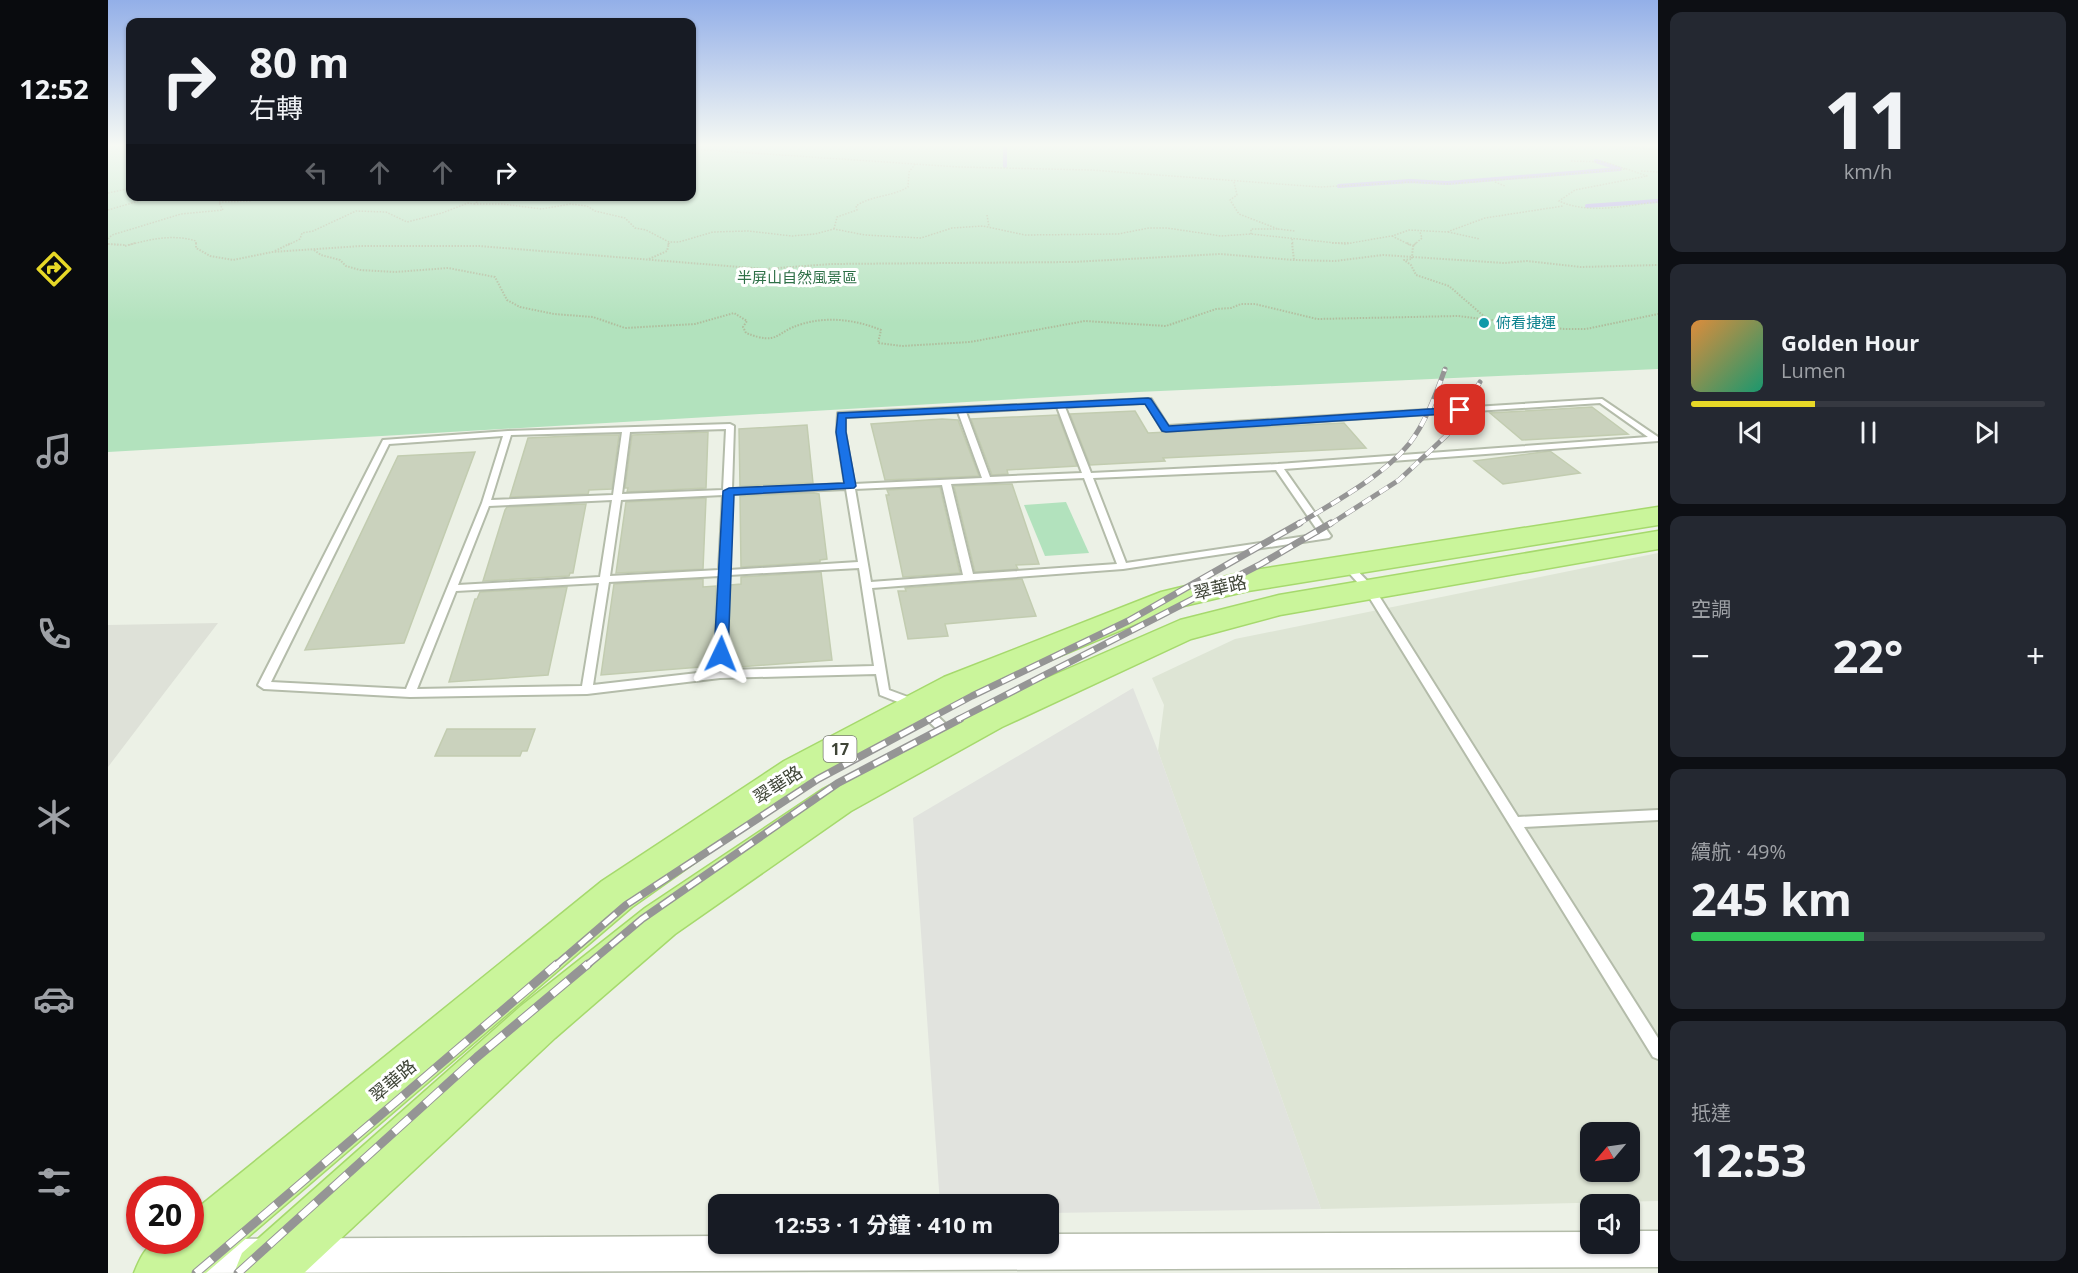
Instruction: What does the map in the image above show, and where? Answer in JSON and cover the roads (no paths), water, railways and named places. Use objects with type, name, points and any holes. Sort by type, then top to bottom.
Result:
[{"type":"main road","name":"翠華路","points":[[270,1265],[538,1022],[660,921],[837,800],[989,718],[1180,630],[1279,605],[1358,577],[1658,516]]},
{"type":"main road","name":"翠華路","points":[[172,1265],[617,894],[797,771],[956,686],[1161,602],[1248,581],[1358,577],[1658,540]]},
{"type":"street","points":[[172,1265],[1658,1249]]},
{"type":"lane","points":[[953,738],[920,706],[884,692],[841,432],[841,415],[1148,401],[1166,429],[1602,400],[1657,439]]},
{"type":"lane","points":[[1060,405],[1124,566]]},
{"type":"lane","points":[[961,410],[987,480]]},
{"type":"lane","points":[[720,674],[730,426],[508,433],[386,442],[264,685],[410,693],[587,690],[720,674],[880,670]]},
{"type":"lane","points":[[587,690],[618,498],[626,429]]},
{"type":"lane","points":[[410,693],[486,503],[508,433]]},
{"type":"lane","points":[[486,503],[1278,467],[1657,439]]},
{"type":"lane","points":[[866,585],[1124,566],[1326,536],[1278,467]]},
{"type":"lane","points":[[946,482],[969,578]]},
{"type":"lane","points":[[452,588],[863,565]]},
{"type":"lane","points":[[1358,577],[1515,822],[1658,1052]]},
{"type":"lane","points":[[1515,822],[1658,815]]},
{"type":"waterway","points":[[1587,206],[1610,204]]},
{"type":"railway","points":[[1297,525],[1357,488],[1398,456],[1421,427],[1445,369]]},
{"type":"railway","points":[[1329,525],[1399,480],[1447,435],[1480,382]]},
{"type":"railway","points":[[927,720],[1128,621],[1300,523]]},
{"type":"railway","points":[[957,720],[1261,564],[1331,523]]},
{"type":"railway","points":[[555,966],[626,905],[818,779],[930,719]]},
{"type":"railway","points":[[586,966],[642,919],[838,783],[960,719]]},
{"type":"railway","points":[[196,1273],[557,964]]},
{"type":"railway","points":[[238,1273],[477,1057],[588,964]]},
{"type":"place","name":"俯看捷運","points":[[1484,323]]},
{"type":"park label","name":"半屏山自然風景區","points":[[797,278]]}]
